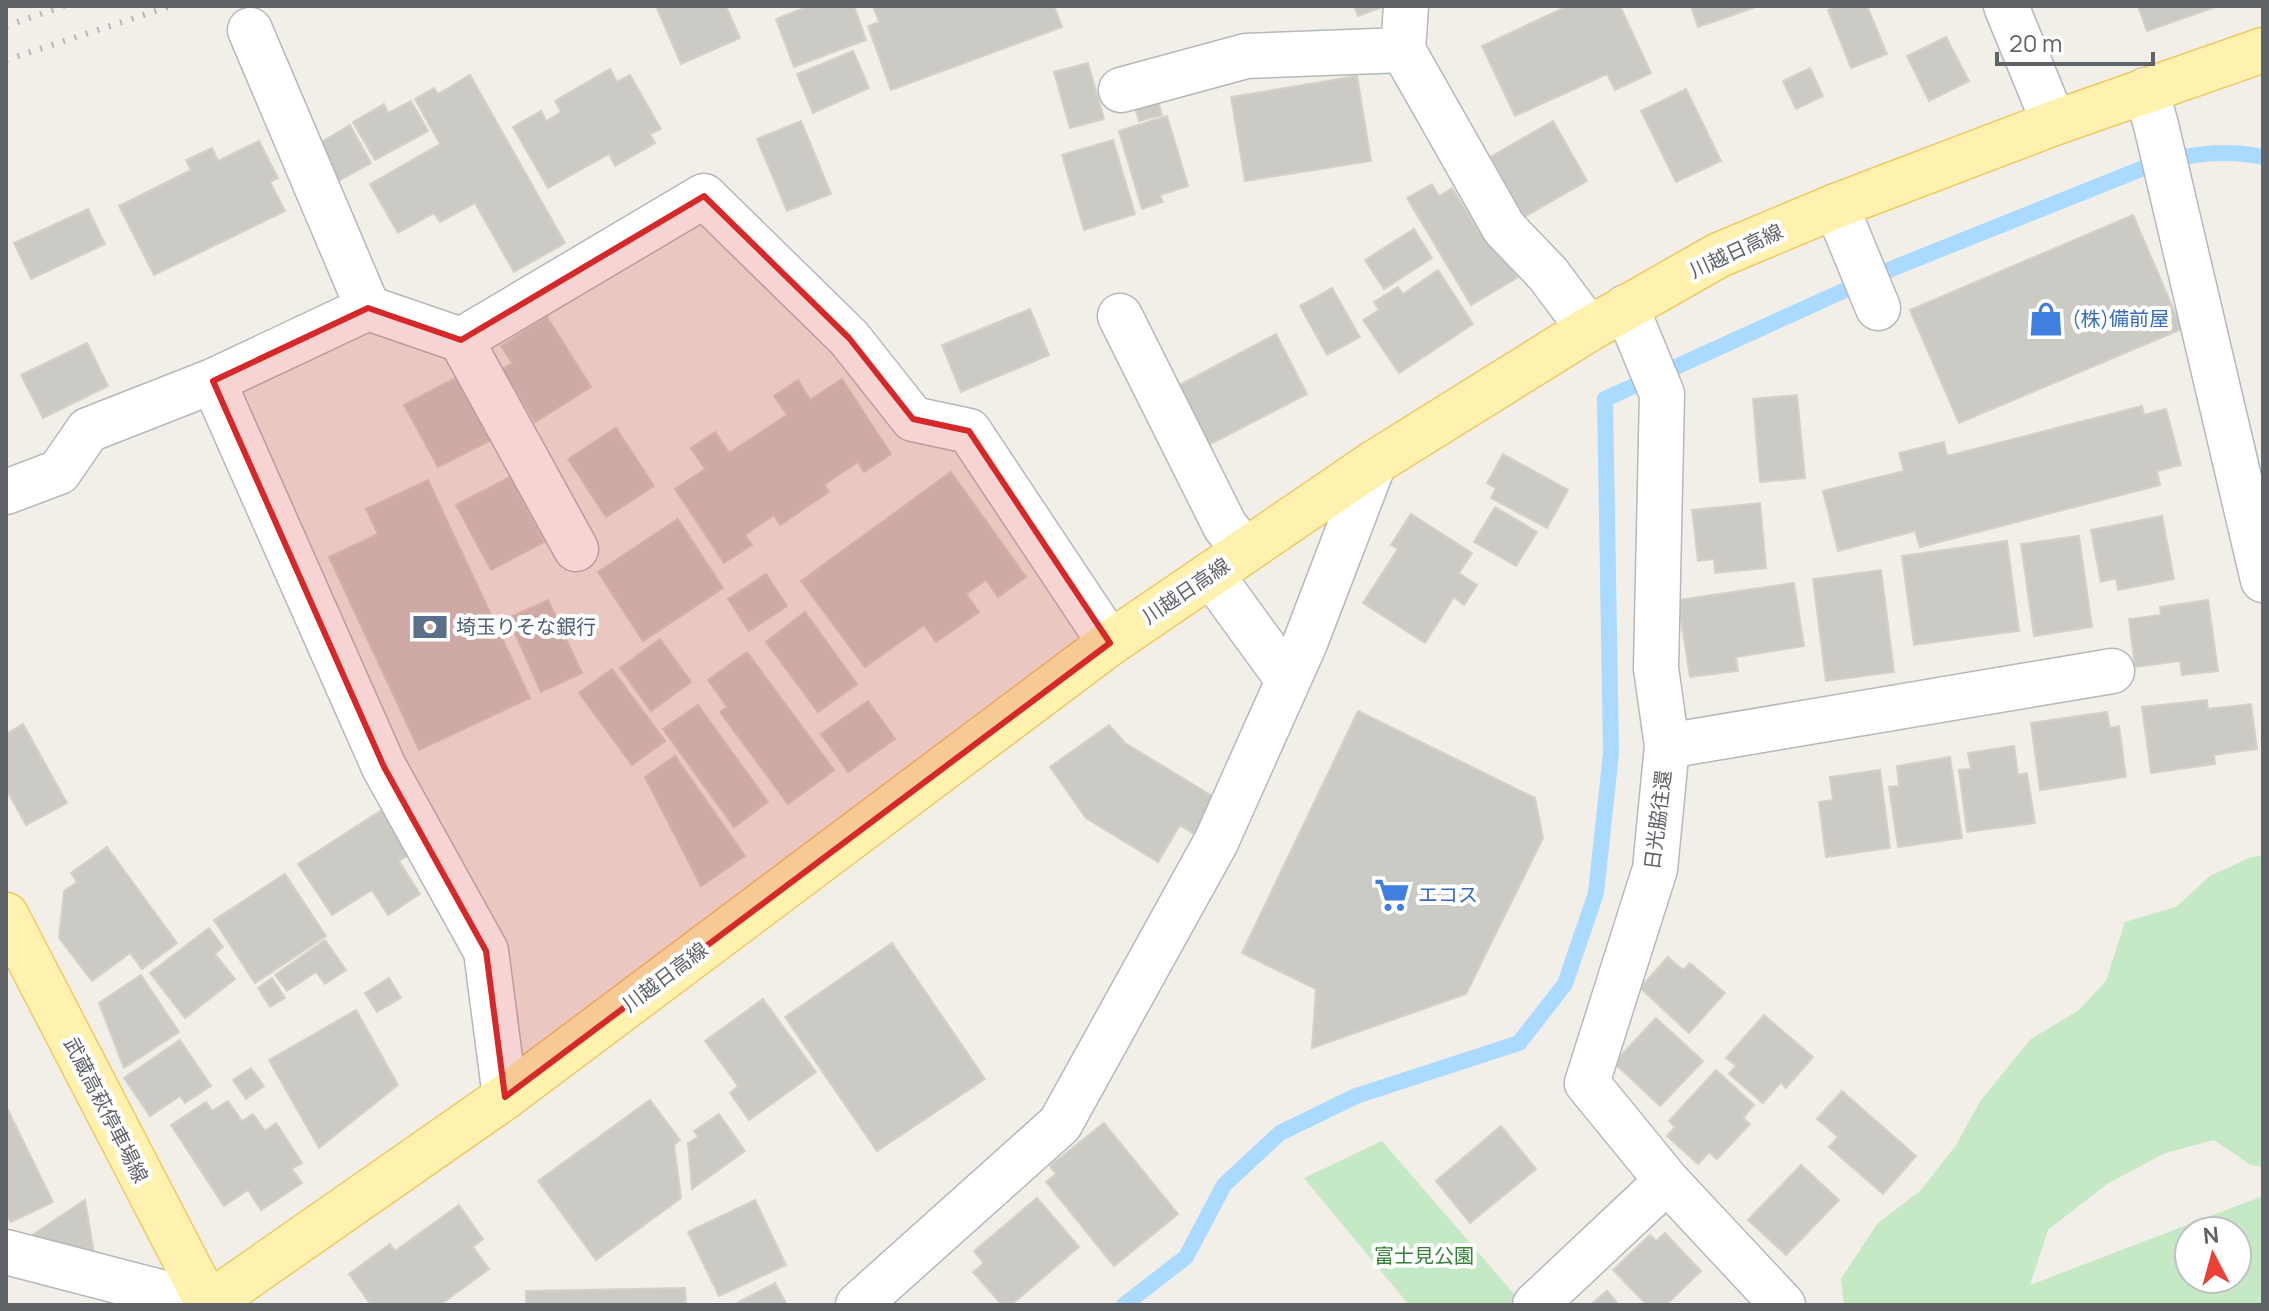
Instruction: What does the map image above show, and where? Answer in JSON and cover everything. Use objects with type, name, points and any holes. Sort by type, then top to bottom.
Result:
[{"type":"main road","name":"川越日高線","points":[[208,1305],[505,1097],[1110,643],[1374,463],[1589,329],[1719,255],[1843,224],[2054,123],[2151,108],[2263,50]]},
{"type":"main road","name":"武蔵高萩停車場線","points":[[6,915],[208,1305]]},
{"type":"street","points":[[1406,6],[1403,50],[1504,228],[1548,274],[1589,329]]},
{"type":"street","points":[[2006,6],[2054,123]]},
{"type":"street","points":[[250,30],[368,308]]},
{"type":"street","points":[[1121,90],[1246,56],[1403,50]]},
{"type":"street","points":[[2151,108],[2263,580]]},
{"type":"street","points":[[461,340],[704,196],[849,338],[913,419],[969,431],[1110,643]]},
{"type":"street","points":[[1843,224],[1878,308]]},
{"type":"street","name":"日光脇往還","points":[[1626,307],[1662,394],[1656,668],[1667,746],[1655,869],[1587,1083],[1765,1298]]},
{"type":"street","points":[[6,492],[59,472],[88,430],[213,381],[368,308],[461,340],[576,549]]},
{"type":"street","points":[[1120,316],[1225,526],[1228,563],[1288,680]]},
{"type":"street","points":[[213,381],[384,767],[486,951],[505,1097]]},
{"type":"street","points":[[858,1305],[1060,1124],[1216,842],[1288,680],[1374,463]]},
{"type":"street","points":[[1667,746],[2112,671]]},
{"type":"street","points":[[1535,1305],[1667,1181]]},
{"type":"street","points":[[6,1252],[208,1305]]},
{"type":"highlighted area","points":[[704,196],[849,338],[913,419],[969,431],[1110,643],[505,1097],[486,951],[384,767],[213,381],[368,308],[461,340]]},
{"type":"green space","points":[[2263,855],[2263,1167],[2251,1165],[2214,1140],[2165,1153],[2107,1184],[2048,1230],[2030,1285],[2173,1230],[2173,1295],[2253,1295],[2253,1215],[2213,1215],[2263,1196],[2263,1305],[1844,1305],[1841,1279],[1877,1224],[1921,1190],[1956,1145],[1981,1100],[2031,1039],[2079,1010],[2106,981],[2125,922],[2176,907],[2210,876]]},
{"type":"green space","name":"富士見公園","points":[[1382,1141],[1520,1301],[1515,1305],[1409,1305],[1304,1178]]},
{"type":"building","points":[[656,6],[726,6],[740,38],[681,64]]},
{"type":"building","points":[[809,6],[854,6],[866,40],[794,67],[776,19]]},
{"type":"building","points":[[873,6],[1054,6],[1062,27],[891,90],[868,26],[879,22]]},
{"type":"building","points":[[1354,6],[1385,6],[1358,16]]},
{"type":"building","points":[[1568,6],[1620,6],[1651,73],[1615,90],[1607,74],[1515,116],[1482,46]]},
{"type":"building","points":[[1691,6],[1759,6],[1698,27]]},
{"type":"building","points":[[1839,6],[1867,6],[1887,54],[1851,68],[1828,10]]},
{"type":"building","points":[[2138,6],[2218,6],[2147,31]]},
{"type":"building","points":[[1946,37],[1969,81],[1929,101],[1907,56]]},
{"type":"building","points":[[853,51],[869,88],[813,113],[797,74]]},
{"type":"building","points":[[1088,63],[1104,119],[1070,128],[1054,72]]},
{"type":"building","points":[[1810,68],[1823,96],[1796,109],[1783,81]]},
{"type":"building","points":[[610,69],[617,82],[630,75],[661,129],[650,134],[655,143],[615,166],[609,154],[548,188],[513,127],[541,111],[546,121],[561,112],[555,101]]},
{"type":"building","points":[[470,75],[565,243],[514,272],[475,203],[440,222],[434,213],[398,233],[370,184],[440,144],[415,99],[434,88],[438,94]]},
{"type":"building","points":[[1357,76],[1371,161],[1245,181],[1231,97]]},
{"type":"building","points":[[1686,89],[1721,161],[1676,182],[1641,111]]},
{"type":"building","points":[[1157,98],[1162,115],[1139,121],[1134,104]]},
{"type":"building","points":[[411,101],[428,131],[375,160],[353,122],[384,104],[388,113]]},
{"type":"building","points":[[1167,116],[1188,186],[1160,195],[1163,202],[1142,209],[1119,131]]},
{"type":"building","points":[[801,121],[831,194],[787,211],[757,139]]},
{"type":"building","points":[[1553,121],[1587,181],[1524,217],[1490,157]]},
{"type":"building","points":[[350,125],[371,163],[335,183],[315,146]]},
{"type":"building","points":[[1113,140],[1135,214],[1084,230],[1062,155]]},
{"type":"building","points":[[259,141],[278,178],[270,182],[285,211],[154,275],[119,206],[191,170],[186,160],[212,148],[218,161]]},
{"type":"building","points":[[1432,184],[1439,196],[1452,188],[1478,230],[1486,225],[1517,278],[1471,305],[1407,198]]},
{"type":"building","points":[[88,209],[105,244],[31,279],[14,243]]},
{"type":"building","name":"(株)備前屋","points":[[2133,215],[2182,329],[1959,423],[1910,310]]},
{"type":"building","points":[[1414,229],[1432,258],[1384,289],[1365,260]]},
{"type":"building","points":[[1438,270],[1473,324],[1399,373],[1363,320],[1379,310],[1374,302],[1398,287],[1403,294]]},
{"type":"building","points":[[1332,288],[1360,337],[1327,355],[1300,306]]},
{"type":"building","points":[[1030,309],[1049,355],[961,392],[942,345]]},
{"type":"building","points":[[547,317],[591,387],[535,422],[502,369],[512,363],[501,346]]},
{"type":"building","points":[[1276,334],[1307,394],[1203,448],[1172,389]]},
{"type":"building","points":[[87,343],[108,386],[43,418],[21,375]]},
{"type":"building","points":[[457,377],[491,440],[438,467],[404,405]]},
{"type":"building","points":[[842,379],[891,454],[864,472],[858,462],[824,485],[829,492],[780,525],[774,515],[745,535],[752,545],[724,563],[675,489],[705,469],[691,448],[715,432],[729,453],[787,415],[774,396],[798,380],[810,400]]},
{"type":"building","points":[[1797,395],[1805,478],[1760,482],[1753,399]]},
{"type":"building","points":[[2142,406],[2144,415],[2166,409],[2181,465],[2157,471],[2160,485],[1920,547],[1915,531],[1838,551],[1823,491],[1904,471],[1899,453],[1944,442],[1947,456]]},
{"type":"building","points":[[616,428],[654,486],[606,517],[568,459]]},
{"type":"building","points":[[1503,454],[1568,490],[1547,528],[1491,498],[1496,488],[1487,483]]},
{"type":"building","points":[[951,472],[1026,577],[998,597],[986,580],[966,594],[979,612],[936,642],[924,625],[865,667],[801,581]]},
{"type":"building","points":[[510,477],[544,542],[491,570],[456,505]]},
{"type":"building","name":"埼玉りそな銀行","points":[[428,480],[530,698],[419,750],[329,557],[378,534],[366,509]]},
{"type":"building","points":[[1760,503],[1766,568],[1715,573],[1714,559],[1698,561],[1692,510]]},
{"type":"building","points":[[1495,507],[1537,532],[1516,566],[1474,542]]},
{"type":"building","points":[[1411,514],[1472,553],[1459,573],[1477,585],[1464,605],[1454,597],[1425,643],[1363,603],[1398,549],[1391,545]]},
{"type":"building","points":[[2162,516],[2174,579],[2118,590],[2116,578],[2101,582],[2091,530]]},
{"type":"building","points":[[678,519],[723,588],[643,641],[598,572]]},
{"type":"building","points":[[2079,536],[2092,627],[2034,636],[2021,544]]},
{"type":"building","points":[[2007,541],[2019,631],[1914,645],[1902,556]]},
{"type":"building","points":[[1881,570],[1894,672],[1826,681],[1813,579]]},
{"type":"building","points":[[766,574],[787,606],[749,631],[728,599]]},
{"type":"building","points":[[1794,583],[1804,646],[1736,657],[1738,671],[1690,677],[1678,600]]},
{"type":"building","points":[[548,600],[582,673],[541,692],[508,618]]},
{"type":"building","points":[[2208,600],[2218,671],[2182,675],[2180,661],[2135,667],[2129,619],[2161,615],[2160,607]]},
{"type":"building","points":[[805,612],[857,684],[818,712],[766,642]]},
{"type":"building","points":[[660,639],[691,682],[651,711],[620,668]]},
{"type":"building","points":[[747,652],[834,770],[788,804],[720,712],[727,707],[708,680]]},
{"type":"building","points":[[612,669],[665,741],[632,765],[579,693]]},
{"type":"building","points":[[2207,700],[2208,709],[2251,704],[2257,749],[2214,755],[2215,764],[2151,773],[2142,707]]},
{"type":"building","points":[[868,701],[895,739],[848,772],[821,734]]},
{"type":"building","points":[[698,705],[768,802],[734,827],[663,729]]},
{"type":"building","name":"エコス","points":[[1358,711],[1535,798],[1543,838],[1466,994],[1312,1048],[1316,989],[1242,953]]},
{"type":"building","points":[[2107,712],[2110,728],[2119,726],[2126,777],[2040,790],[2031,723]]},
{"type":"building","points":[[23,724],[67,803],[26,825],[6,789],[6,734]]},
{"type":"building","points":[[1109,725],[1125,743],[1217,799],[1195,835],[1180,825],[1158,862],[1086,818],[1050,767]]},
{"type":"building","points":[[2014,746],[2018,775],[2027,773],[2035,823],[1967,832],[1959,770],[1971,769],[1968,753]]},
{"type":"building","points":[[675,756],[745,856],[701,886],[645,777]]},
{"type":"building","points":[[1950,757],[1962,838],[1898,847],[1889,787],[1899,786],[1897,766]]},
{"type":"building","points":[[1880,770],[1890,848],[1826,857],[1819,802],[1833,800],[1830,777]]},
{"type":"building","points":[[388,806],[417,850],[399,861],[420,894],[388,915],[372,890],[332,915],[298,864]]},
{"type":"building","points":[[107,847],[177,943],[142,969],[130,953],[92,981],[59,938],[64,891],[77,882],[71,873]]},
{"type":"building","points":[[285,874],[326,936],[255,983],[214,920]]},
{"type":"building","points":[[209,928],[223,947],[215,954],[235,979],[185,1018],[150,973]]},
{"type":"building","points":[[325,940],[346,970],[325,984],[316,972],[287,991],[275,975]]},
{"type":"building","points":[[892,943],[985,1079],[877,1151],[785,1017]]},
{"type":"building","points":[[1668,957],[1683,970],[1690,963],[1725,993],[1689,1033],[1640,988]]},
{"type":"building","points":[[141,975],[179,1032],[124,1068],[99,1003]]},
{"type":"building","points":[[272,978],[285,998],[270,1007],[258,988]]},
{"type":"building","points":[[389,978],[401,998],[377,1012],[365,993]]},
{"type":"building","points":[[763,999],[816,1072],[749,1120],[730,1093],[738,1086],[705,1041]]},
{"type":"building","points":[[356,1010],[398,1085],[319,1148],[269,1060]]},
{"type":"building","points":[[1764,1015],[1813,1057],[1786,1088],[1781,1082],[1763,1103],[1729,1074],[1736,1066],[1726,1058]]},
{"type":"building","points":[[1656,1018],[1703,1061],[1660,1106],[1614,1063]]},
{"type":"building","points":[[180,1040],[211,1086],[185,1103],[180,1096],[150,1116],[124,1078]]},
{"type":"building","points":[[251,1068],[264,1086],[246,1099],[233,1080]]},
{"type":"building","points":[[1716,1070],[1754,1105],[1743,1118],[1750,1124],[1717,1159],[1709,1152],[1698,1164],[1667,1136],[1675,1127],[1669,1121]]},
{"type":"building","points":[[1842,1091],[1916,1156],[1883,1194],[1829,1147],[1838,1137],[1817,1119]]},
{"type":"building","points":[[650,1100],[680,1140],[674,1145],[681,1198],[596,1260],[538,1181]]},
{"type":"building","points":[[228,1101],[242,1121],[253,1114],[265,1131],[276,1123],[302,1163],[292,1169],[302,1183],[261,1210],[248,1190],[224,1206],[171,1125],[206,1102],[212,1111]]},
{"type":"building","points":[[6,1106],[53,1202],[11,1222],[6,1216]]},
{"type":"building","points":[[719,1114],[745,1151],[692,1189],[688,1143],[698,1137],[694,1131]]},
{"type":"building","points":[[1104,1123],[1178,1214],[1114,1266],[1046,1182],[1056,1174],[1050,1166]]},
{"type":"building","points":[[1501,1126],[1536,1169],[1470,1223],[1436,1181]]},
{"type":"building","points":[[1801,1165],[1839,1200],[1786,1255],[1748,1220]]},
{"type":"building","points":[[1037,1198],[1079,1247],[1011,1305],[1002,1305],[973,1272],[984,1263],[974,1251]]},
{"type":"building","points":[[85,1200],[96,1265],[32,1235]]},
{"type":"building","points":[[755,1200],[786,1265],[719,1296],[688,1232]]},
{"type":"building","points":[[459,1205],[483,1239],[473,1247],[489,1269],[440,1305],[371,1305],[349,1274],[390,1244],[395,1251]]},
{"type":"building","points":[[1665,1233],[1701,1271],[1666,1305],[1647,1305],[1613,1270],[1650,1235],[1656,1241]]},
{"type":"building","points":[[775,1283],[787,1305],[733,1305]]},
{"type":"building","points":[[685,1288],[686,1305],[526,1305],[526,1291]]},
{"type":"building","points":[[1607,1291],[1619,1305],[1590,1305]]},
{"type":"waterway","points":[[1124,1305],[1186,1257],[1224,1185],[1280,1133],[1356,1096],[1519,1043],[1565,984],[1596,893],[1611,753],[1605,399],[1896,267],[2151,165],[2206,154],[2234,153],[2263,157]]},
{"type":"railway","points":[[6,26],[64,6]]},
{"type":"railway","points":[[6,60],[171,6]]},
{"type":"place","name":"(株)備前屋","points":[[2046,319]]},
{"type":"place","name":"埼玉りそな銀行","points":[[430,627]]},
{"type":"place","name":"エコス","points":[[1392,895]]}]
